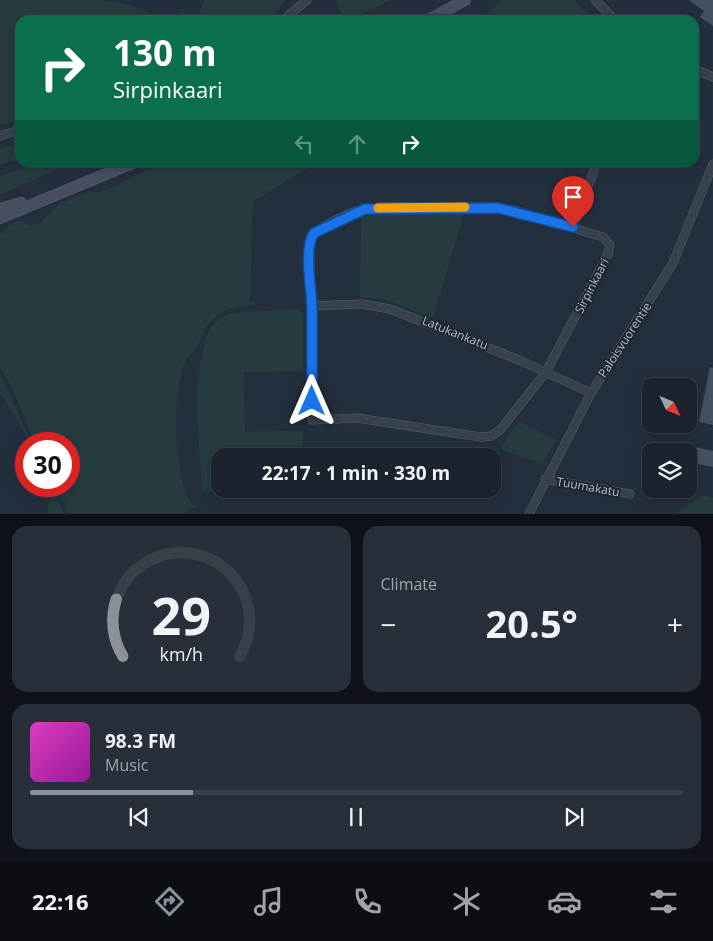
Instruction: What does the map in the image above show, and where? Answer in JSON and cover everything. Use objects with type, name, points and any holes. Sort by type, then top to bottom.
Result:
[{"type":"main road","points":[[438,15],[465,0]]},
{"type":"main road","points":[[0,218],[123,167]]},
{"type":"main road","points":[[0,209],[92,180]]},
{"type":"street","points":[[289,15],[307,0]]},
{"type":"street","points":[[595,0],[609,15]]},
{"type":"street","points":[[699,71],[713,77]]},
{"type":"street","points":[[0,136],[15,132]]},
{"type":"street","name":"Paloisvuorentie","points":[[529,514],[545,479],[591,392],[673,263],[709,187],[713,164]]},
{"type":"street","points":[[573,227],[595,167]]},
{"type":"street","name":"Sirpinkaari","points":[[498,208],[573,227],[608,241],[610,246],[608,254],[546,372],[500,430],[491,436],[481,437],[357,418],[312,420],[310,238],[314,233],[323,227],[365,209],[498,208]]},
{"type":"street","name":"Latukankatu","points":[[312,306],[362,304],[390,309],[431,324],[591,392]]},
{"type":"street","name":"Tuumakatu","points":[[545,479],[630,494]]},
{"type":"green space","points":[[0,0],[101,0],[131,5],[155,15],[15,15],[15,122],[0,126]]},
{"type":"green space","points":[[204,0],[285,0],[274,15],[199,15]]},
{"type":"green space","points":[[336,0],[391,0],[360,15],[342,14]]},
{"type":"green space","points":[[501,0],[575,0],[588,15],[484,15]]},
{"type":"green space","points":[[183,12],[199,15],[173,15]]},
{"type":"green space","points":[[15,144],[15,160],[0,165],[0,148]]},
{"type":"green space","points":[[26,167],[62,167],[0,195],[0,176]]},
{"type":"green space","points":[[152,167],[309,167],[253,201],[250,302],[260,304],[236,307],[224,311],[214,318],[203,332],[196,347],[183,366],[177,398],[176,439],[182,479],[187,495],[195,507],[183,513],[68,513],[61,497],[80,497],[80,432],[31,432],[8,380],[0,368],[0,235],[11,224],[18,221],[30,225],[38,224],[60,204],[88,192],[96,193],[108,190]]},
{"type":"green space","points":[[408,213],[464,214],[433,318],[384,299],[360,297],[361,216]]},
{"type":"green space","points":[[298,309],[303,314],[303,371],[244,372],[245,432],[303,431],[303,448],[211,448],[211,491],[202,492],[198,431],[200,362],[205,343],[213,325],[233,313]]},
{"type":"green space","points":[[0,374],[27,432],[24,432],[0,393]]},
{"type":"green space","points":[[519,421],[556,440],[542,464],[501,448]]},
{"type":"green space","points":[[702,495],[713,498],[713,513],[676,513]]},
{"type":"green space","points":[[56,497],[64,513],[47,513],[50,498]]},
{"type":"building","points":[[689,0],[713,0],[713,26],[700,17],[704,11]]},
{"type":"building","points":[[710,367],[713,368],[713,425],[699,422]]},
{"type":"building","points":[[697,447],[713,451],[713,467],[697,464]]},
{"type":"slow traffic","points":[[378,208],[465,207]]},
{"type":"route","points":[[312,401],[312,306],[309,254],[310,238],[314,233],[323,227],[365,209],[434,207],[514,210],[573,227]]}]
